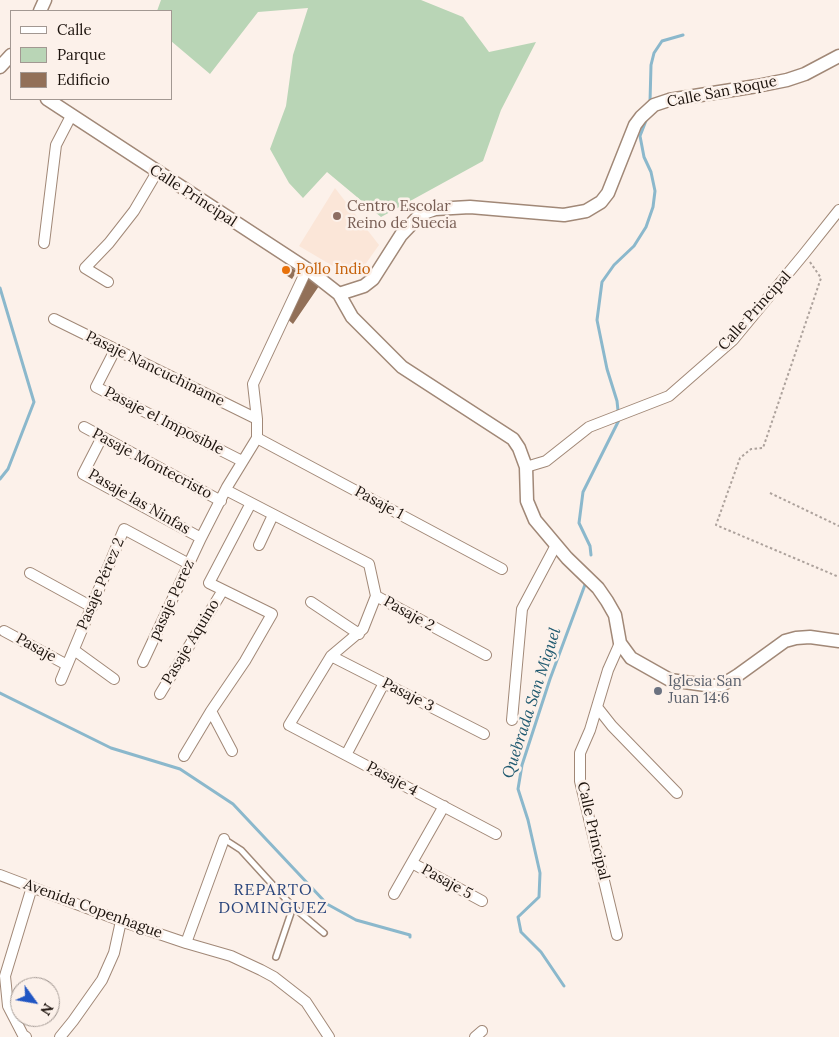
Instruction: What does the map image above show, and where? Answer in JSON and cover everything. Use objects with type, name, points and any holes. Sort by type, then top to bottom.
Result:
[{"type":"street","points":[[0,67],[10,56]]},
{"type":"street","name":"Calle San Roque","points":[[339,294],[364,286],[373,279],[401,235],[421,214],[435,209],[470,207],[564,216],[586,211],[601,202],[608,193],[635,125],[654,105],[669,100],[787,80],[805,74],[839,56]]},
{"type":"street","name":"Calle Principal","points":[[48,100],[307,269],[339,294]]},
{"type":"street","points":[[44,242],[56,145],[71,116]]},
{"type":"street","points":[[108,282],[85,268],[109,243],[134,211],[157,172]]},
{"type":"street","name":"Calle Principal","points":[[526,467],[546,461],[589,427],[669,396],[733,340],[839,210]]},
{"type":"street","points":[[257,438],[253,384],[307,269]]},
{"type":"street","points":[[339,294],[352,317],[402,367],[513,439],[526,467],[527,501],[535,520],[608,600],[615,616],[620,643],[630,658],[670,680],[713,686],[722,684],[738,675],[785,641],[810,637],[839,641]]},
{"type":"street","name":"Pasaje Nancuchiname","points":[[54,319],[257,419]]},
{"type":"street","name":"Pasaje el Imposible","points":[[115,350],[96,387],[242,461]]},
{"type":"street","name":"Pasaje Montecristo","points":[[84,427],[221,501]]},
{"type":"street","name":"Pasaje las Ninfas","points":[[102,437],[83,474],[201,538]]},
{"type":"street","name":"pasaje Perez","points":[[143,662],[201,538],[242,461],[257,438]]},
{"type":"street","name":"Pasaje 1","points":[[257,438],[502,569]]},
{"type":"street","name":"Pasaje 2","points":[[226,490],[369,564],[376,596],[486,656]]},
{"type":"street","points":[[184,756],[211,711],[245,661],[272,614],[209,583],[251,503]]},
{"type":"street","points":[[259,545],[274,515]]},
{"type":"street","name":"Pasaje Pérez 2","points":[[61,680],[124,529],[189,564]]},
{"type":"street","points":[[512,720],[522,609],[556,545]]},
{"type":"street","points":[[30,573],[92,607]]},
{"type":"street","name":"Pasaje Aquino","points":[[160,694],[223,590]]},
{"type":"street","points":[[331,656],[363,630],[376,596]]},
{"type":"street","points":[[312,602],[359,634]]},
{"type":"street","name":"Pasaje","points":[[4,630],[67,665]]},
{"type":"street","name":"Calle Principal","points":[[617,935],[580,781],[580,754],[608,670],[620,643]]},
{"type":"street","points":[[74,650],[114,679]]},
{"type":"street","name":"Pasaje 3","points":[[331,656],[484,734]]},
{"type":"street","name":"Pasaje 4","points":[[331,656],[288,725],[496,834]]},
{"type":"street","points":[[346,755],[384,683]]},
{"type":"street","points":[[596,707],[677,793]]},
{"type":"street","points":[[211,711],[232,751]]},
{"type":"street","points":[[394,894],[444,806]]},
{"type":"street","points":[[186,943],[224,839]]},
{"type":"street","name":"Pasaje 5","points":[[412,863],[482,901]]},
{"type":"street","name":"Avenida Copenhague","points":[[0,875],[121,921],[231,956],[274,977],[306,1002],[329,1037]]},
{"type":"street","points":[[26,1037],[23,1035],[8,1006],[5,976],[32,887]]},
{"type":"street","points":[[60,1037],[102,980],[114,953],[121,921]]},
{"type":"lane","points":[[224,839],[241,850],[293,908],[324,933]]},
{"type":"lane","points":[[276,957],[293,908]]},
{"type":"path","points":[[804,254],[821,278],[807,322],[763,448],[751,449],[740,458],[716,525],[839,577]]},
{"type":"path","points":[[770,494],[839,526]]},
{"type":"shaded area","name":"Centro Escolar Reino de Suecia","points":[[335,188],[379,245],[362,269],[343,272],[299,246]]},
{"type":"green space","points":[[161,0],[421,0],[463,17],[489,52],[536,42],[501,110],[483,161],[381,217],[327,172],[303,198],[289,183],[270,149],[286,106],[293,55],[308,8],[258,12],[210,74],[172,42],[172,10],[157,10]]},
{"type":"building","points":[[286,265],[297,271],[292,279],[281,272]]},
{"type":"building","points":[[304,275],[319,286],[293,324],[285,317]]},
{"type":"waterway","name":"Quebrada San Miguel","points":[[650,102],[651,65],[654,53],[662,41],[683,35]]},
{"type":"waterway","name":"Quebrada San Miguel","points":[[591,555],[590,546],[579,523],[583,492],[619,420],[617,401],[607,369],[597,320],[602,282],[614,265],[634,246],[646,227],[653,207],[655,191],[651,172],[644,157],[640,136],[647,118]]},
{"type":"waterway","points":[[0,288],[34,402],[8,469],[0,479]]},
{"type":"waterway","name":"Quebrada San Miguel","points":[[564,986],[541,952],[521,932],[518,917],[539,897],[540,873],[528,820],[518,789],[522,765],[550,679],[586,582]]},
{"type":"waterway","points":[[0,693],[111,748],[180,769],[233,804],[327,904],[356,920],[410,935],[410,937]]},
{"type":"place","name":"Centro Escolar Reino de Suecia","points":[[337,216]]},
{"type":"place","name":"Pollo Indio","points":[[286,270]]},
{"type":"place","name":"Iglesia San Juan 14:6","points":[[658,691]]},
{"type":"district","name":"REPARTO DOMINGUEZ","points":[[273,899]]}]
